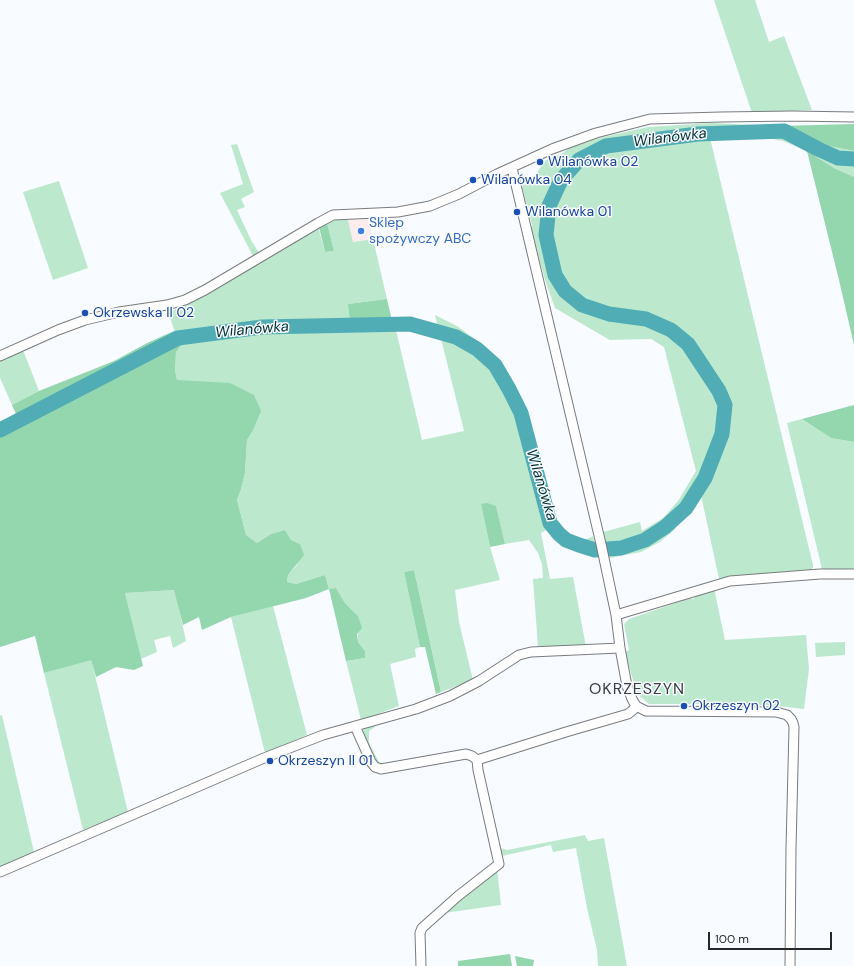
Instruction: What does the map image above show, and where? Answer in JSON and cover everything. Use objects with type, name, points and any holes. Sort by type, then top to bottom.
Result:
[{"type":"street","points":[[0,356],[58,330],[85,320],[119,312],[167,305],[185,300],[205,290],[333,215],[398,212],[430,206],[459,194],[552,149],[596,133],[650,119],[793,116],[854,117]]},
{"type":"street","points":[[512,168],[601,544],[616,615],[627,686],[632,699],[636,706],[646,711],[784,713],[791,719],[794,727],[790,966]]},
{"type":"street","points":[[616,615],[730,581],[820,574],[854,574]]},
{"type":"street","points":[[0,872],[264,758],[323,735],[416,709],[450,696],[479,681],[519,655],[527,652],[620,648]]},
{"type":"street","points":[[477,760],[628,714],[636,706]]},
{"type":"street","points":[[355,726],[370,762],[378,769],[388,769],[466,754],[477,760],[500,864],[458,896],[422,928],[420,933],[422,966]]},
{"type":"shaded area","points":[[368,219],[373,239],[353,242],[348,220]]},
{"type":"green space","points":[[714,0],[755,0],[769,42],[784,36],[812,110],[752,113]]},
{"type":"green space","points":[[712,123],[779,126],[829,146],[854,151],[854,177],[834,168],[807,151],[783,141],[751,135],[710,138],[813,565],[813,568],[807,572],[719,579],[701,495],[674,530],[660,542],[641,552],[610,558],[603,532],[640,522],[642,531],[663,518],[678,501],[696,471],[664,347],[651,339],[610,340],[555,308],[545,280],[531,229],[532,225],[522,186],[530,182],[546,160],[563,153],[569,148],[599,138],[648,127]]},
{"type":"green space","points":[[854,124],[854,151],[829,146],[814,141],[779,126]]},
{"type":"green space","points":[[237,144],[254,192],[241,199],[245,207],[237,210],[251,240],[259,253],[253,256],[220,193],[243,184],[231,145]]},
{"type":"green space","points":[[807,151],[834,168],[854,177],[854,345],[839,280]]},
{"type":"green space","points":[[59,181],[88,268],[53,280],[23,192]]},
{"type":"green space","points":[[340,219],[348,220],[353,242],[373,239],[387,299],[348,304],[351,321],[392,321],[396,330],[422,440],[464,431],[435,315],[457,326],[475,339],[499,362],[511,380],[518,398],[547,495],[561,528],[568,534],[583,541],[593,536],[598,557],[577,550],[557,537],[551,528],[541,533],[550,579],[573,577],[586,647],[538,647],[533,579],[543,578],[542,564],[538,553],[529,540],[505,544],[496,507],[481,504],[490,547],[500,580],[455,590],[459,622],[473,680],[441,692],[414,570],[404,572],[420,647],[415,649],[416,657],[390,664],[399,706],[361,720],[346,661],[365,658],[365,651],[358,642],[358,616],[345,603],[336,588],[329,589],[325,575],[296,584],[287,582],[288,575],[297,565],[300,544],[291,540],[285,530],[271,534],[257,543],[246,535],[237,500],[245,473],[247,440],[252,432],[177,380],[175,370],[176,352],[184,342],[178,343],[119,371],[0,433],[0,425],[176,336],[168,311],[182,308],[318,227],[325,252],[334,251],[327,223]]},
{"type":"green space","points":[[327,223],[334,251],[325,252],[319,227]]},
{"type":"green space","points":[[387,299],[392,321],[351,321],[348,304]]},
{"type":"green space","points":[[174,331],[176,336],[17,416],[12,405],[39,391],[114,361],[147,343]]},
{"type":"green space","points":[[184,342],[176,352],[175,370],[177,380],[230,383],[254,395],[261,411],[247,440],[245,473],[237,500],[246,535],[257,543],[271,534],[285,530],[291,540],[300,544],[304,555],[288,575],[287,582],[296,584],[325,575],[329,589],[306,598],[231,617],[202,630],[199,617],[183,625],[174,590],[125,593],[143,666],[134,670],[116,667],[96,677],[91,660],[44,673],[35,636],[0,647],[0,433],[119,371],[178,343]]},
{"type":"green space","points":[[23,350],[39,391],[12,405],[0,378],[0,361]]},
{"type":"green space","points":[[854,405],[854,442],[831,438],[802,419]]},
{"type":"green space","points":[[802,419],[831,438],[854,442],[854,569],[822,569],[787,423]]},
{"type":"green space","points":[[487,503],[496,506],[505,544],[490,547],[481,504]]},
{"type":"green space","points":[[414,570],[441,692],[436,694],[425,647],[420,647],[404,572]]},
{"type":"green space","points":[[336,588],[345,603],[358,616],[362,628],[357,634],[358,642],[365,651],[365,658],[346,661],[329,589]]},
{"type":"green space","points":[[714,588],[725,640],[806,635],[809,669],[804,709],[769,705],[714,706],[704,704],[649,704],[637,694],[625,652],[629,650],[624,624],[629,619],[690,598],[694,599],[695,594]]},
{"type":"green space","points":[[175,590],[186,641],[173,648],[170,636],[154,640],[157,652],[141,659],[125,593]]},
{"type":"green space","points":[[273,606],[307,735],[265,753],[231,617]]},
{"type":"green space","points":[[845,642],[845,655],[816,657],[815,643]]},
{"type":"green space","points":[[91,659],[128,812],[83,830],[44,673]]},
{"type":"green space","points":[[2,715],[34,852],[0,867],[0,716]]},
{"type":"green space","points":[[372,725],[375,727],[369,731],[369,743],[379,762],[387,766],[375,763],[362,737],[364,729]]},
{"type":"green space","points":[[585,835],[588,841],[604,838],[627,966],[598,966],[597,950],[587,908],[576,848],[553,852],[551,845],[502,856],[500,848],[507,850]]},
{"type":"green space","points":[[497,869],[501,905],[444,913]]},
{"type":"green space","points":[[510,954],[512,966],[458,966],[458,961]]},
{"type":"green space","points":[[515,956],[534,960],[533,966],[517,966]]},
{"type":"waterway","name":"Wilanówka","points":[[0,430],[178,338],[262,327],[410,324],[456,337],[477,349],[495,365],[521,413],[550,523],[559,534],[566,540],[595,550],[621,548],[645,540],[665,527],[686,508],[705,478],[722,434],[725,405],[719,391],[688,344],[671,330],[646,319],[609,314],[582,305],[565,291],[555,275],[546,235],[549,206],[561,180],[579,160],[606,146],[698,134],[784,131],[838,158],[854,159]]},
{"type":"place","name":"Wilanówka 02","points":[[540,162]]},
{"type":"place","name":"Wilanówka 04","points":[[473,180]]},
{"type":"place","name":"Wilanówka 01","points":[[517,212]]},
{"type":"place","name":"Sklep spożywczy ABC","points":[[361,231]]},
{"type":"place","name":"Okrzewska II 02","points":[[85,313]]},
{"type":"place","name":"Okrzeszyn 02","points":[[684,706]]},
{"type":"place","name":"Okrzeszyn II 01","points":[[270,761]]},
{"type":"district","name":"OKRZESZYN","points":[[637,690]]}]
